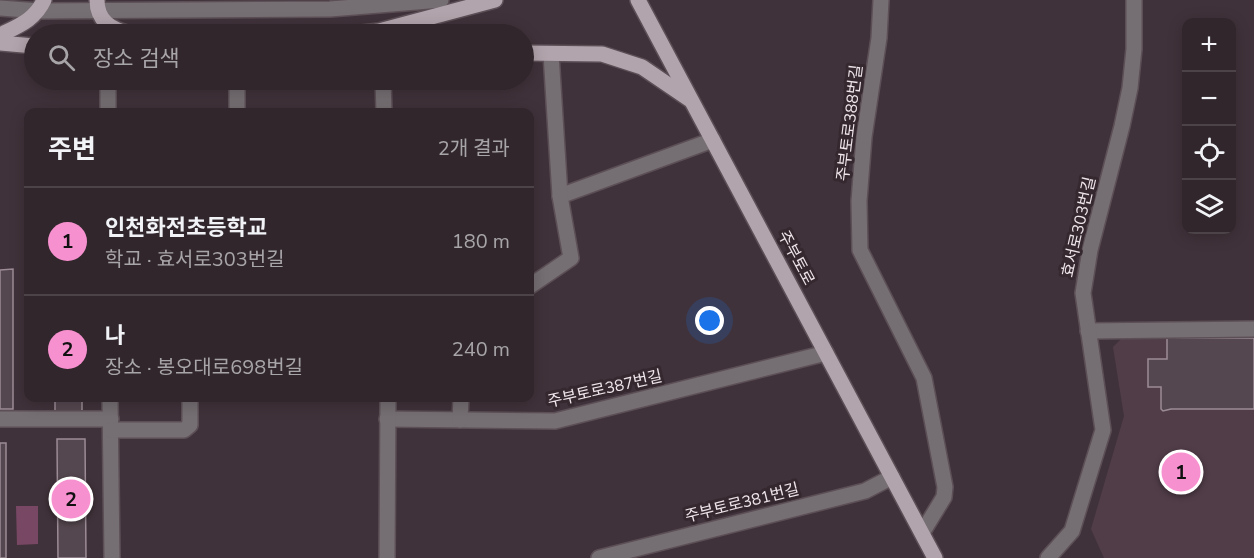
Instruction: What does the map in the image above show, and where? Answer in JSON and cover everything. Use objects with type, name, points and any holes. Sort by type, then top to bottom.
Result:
[{"type":"main road","points":[[405,24],[495,0]]},
{"type":"main road","name":"주부토로","points":[[638,0],[935,558]]},
{"type":"main road","points":[[97,5],[102,19],[108,24]]},
{"type":"main road","points":[[0,35],[28,21],[41,6]]},
{"type":"main road","points":[[0,43],[24,45]]},
{"type":"main road","points":[[534,54],[602,54],[642,67],[692,101]]},
{"type":"street","points":[[0,9],[97,5],[330,9],[441,0]]},
{"type":"street","name":"주부토로388번길","points":[[881,0],[879,38],[864,137],[859,201],[860,250],[924,378],[945,487],[944,497],[922,533]]},
{"type":"street","name":"효서로303번길","points":[[1048,558],[1072,531],[1103,430],[1083,293],[1090,249],[1130,88],[1134,49],[1134,0]]},
{"type":"street","points":[[0,50],[24,47]]},
{"type":"street","points":[[534,283],[572,258],[560,196],[551,54]]},
{"type":"street","points":[[108,90],[108,108]]},
{"type":"street","points":[[237,90],[237,108]]},
{"type":"street","points":[[383,90],[384,108]]},
{"type":"street","points":[[560,196],[713,140]]},
{"type":"street","points":[[1088,331],[1254,329]]},
{"type":"street","name":"주부토로387번길","points":[[387,419],[555,421],[826,353]]},
{"type":"street","points":[[111,402],[112,558]]},
{"type":"street","points":[[0,419],[184,429],[190,425],[190,402]]},
{"type":"street","points":[[387,558],[388,402]]},
{"type":"street","points":[[460,420],[461,402]]},
{"type":"street","name":"주부토로381번길","points":[[599,558],[865,491],[892,477]]},
{"type":"shaded area","points":[[1123,337],[1254,337],[1254,558],[1104,558],[1091,529],[1124,416],[1113,347]]},
{"type":"shaded area","points":[[16,506],[38,506],[38,544],[17,545]]},
{"type":"building","points":[[13,269],[13,409],[0,409],[0,270]]},
{"type":"building","points":[[1167,338],[1254,338],[1254,409],[1171,409],[1163,411],[1161,409],[1161,387],[1148,387],[1148,359],[1167,359]]},
{"type":"building","points":[[55,402],[82,402],[82,411],[55,411]]},
{"type":"building","points":[[57,439],[85,439],[86,558],[58,558]]},
{"type":"building","points":[[0,443],[6,443],[6,558],[0,558]]},
{"type":"place","name":"인천화전초등학교","points":[[1181,472]]},
{"type":"place","name":"나","points":[[71,499]]}]
